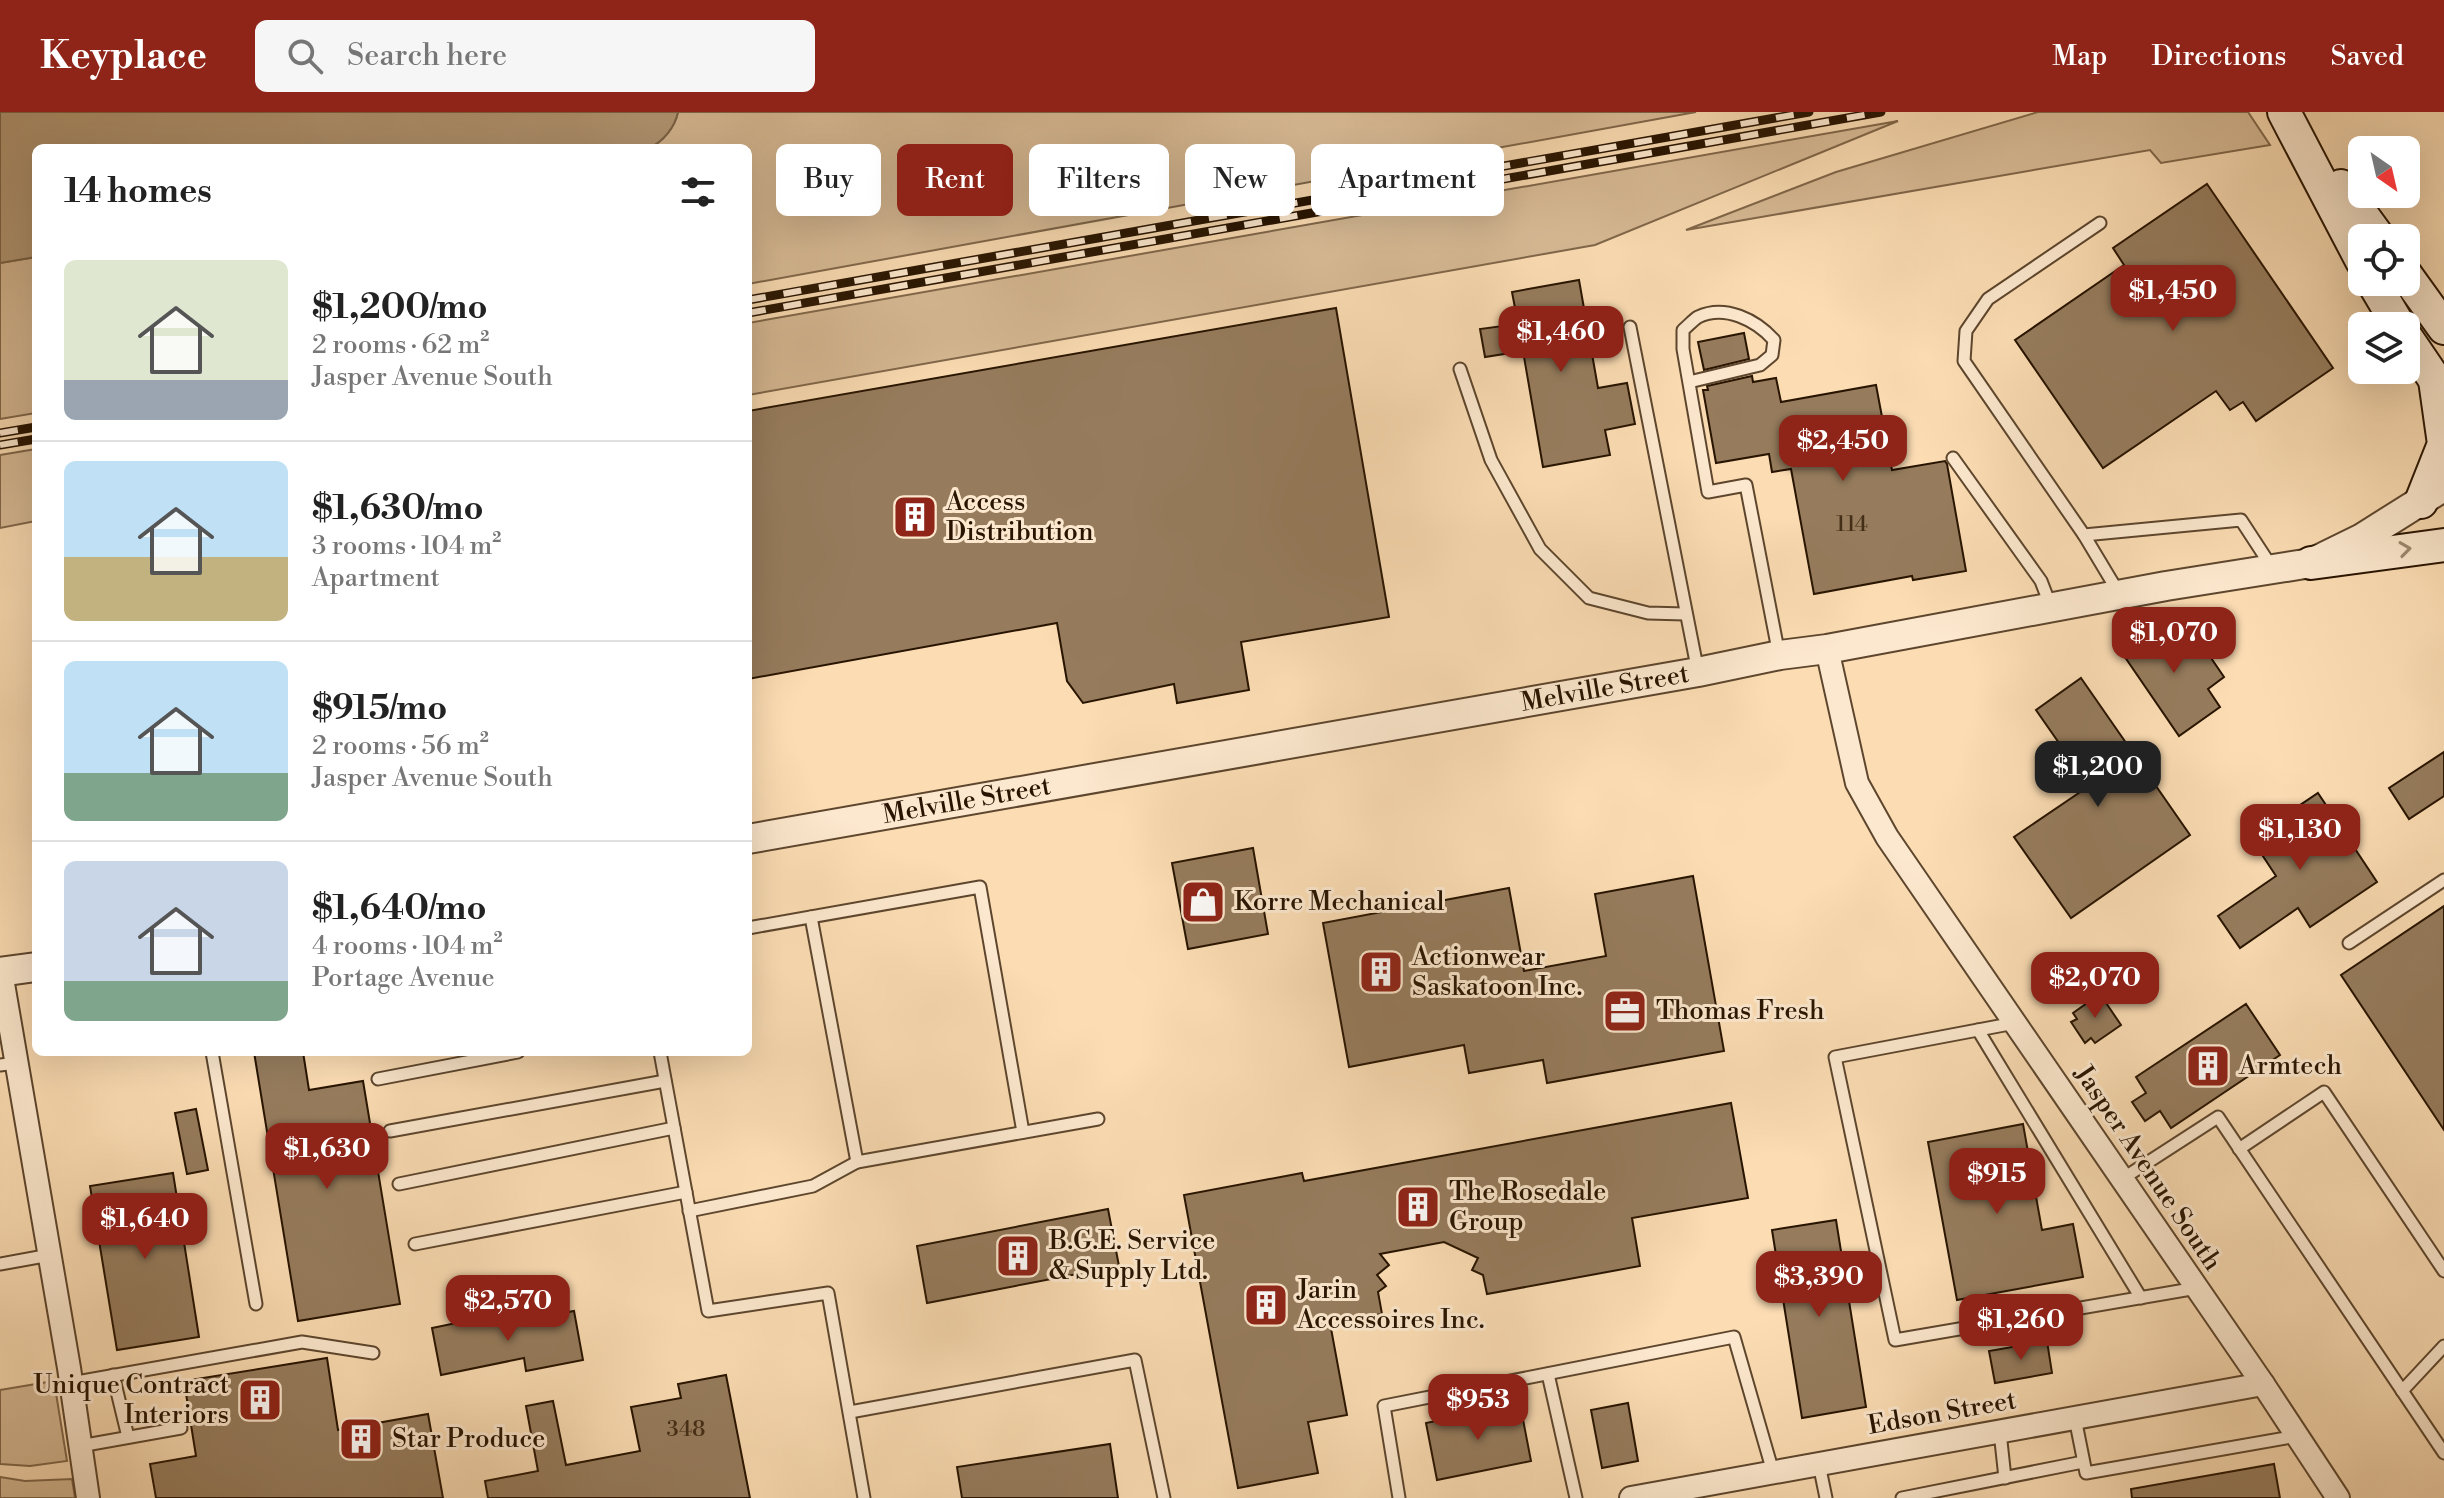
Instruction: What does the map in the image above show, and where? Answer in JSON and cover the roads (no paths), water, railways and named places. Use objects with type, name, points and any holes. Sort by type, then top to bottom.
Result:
[{"type":"main road","points":[[2286,112],[2369,224]]},
{"type":"main road","points":[[2286,112],[2348,234]]},
{"type":"main road","points":[[2420,295],[2444,328]]},
{"type":"main road","points":[[2420,358],[2440,387],[2444,444],[2433,494]]},
{"type":"main road","points":[[2311,563],[2444,545]]},
{"type":"street","name":"Melville Street","points":[[752,838],[1827,649],[2166,586],[2311,563],[2362,538],[2433,494]]},
{"type":"street","name":"Jasper Avenue South","points":[[1827,649],[1857,783],[1887,837],[2338,1498]]},
{"type":"street","points":[[32,968],[0,972],[8,1064],[50,1255],[88,1498]]},
{"type":"street","name":"Edson Street","points":[[1631,1498],[2263,1384]]},
{"type":"lane","points":[[2100,223],[1988,299],[1966,331],[1964,361],[2084,535],[2121,596]]},
{"type":"lane","points":[[1689,382],[1760,365],[1772,355],[1774,340],[1763,328],[1729,312],[1699,317],[1683,330],[1683,349],[1708,492],[1746,485],[1780,655]]},
{"type":"lane","points":[[1630,327],[1698,672]]},
{"type":"lane","points":[[1460,369],[1491,460],[1540,549],[1589,598],[1648,613],[1685,614]]},
{"type":"lane","points":[[1953,458],[2041,581],[2051,608]]},
{"type":"lane","points":[[2084,535],[2241,520],[2274,570]]},
{"type":"lane","points":[[2349,943],[2444,880]]},
{"type":"lane","points":[[752,927],[980,887],[1023,1132]]},
{"type":"lane","points":[[811,917],[857,1162]]},
{"type":"lane","points":[[2015,1023],[1835,1057],[1895,1340],[2197,1288]]},
{"type":"lane","points":[[1978,1030],[2141,1298]]},
{"type":"lane","points":[[213,1056],[256,1304]]},
{"type":"lane","points":[[378,1079],[497,1056]]},
{"type":"lane","points":[[661,1056],[708,1311],[828,1293],[864,1498]]},
{"type":"lane","points":[[390,1131],[665,1081]]},
{"type":"lane","points":[[2239,1149],[2324,1092],[2444,1271]]},
{"type":"lane","points":[[2122,1179],[2218,1117],[2444,1453]]},
{"type":"lane","points":[[689,1211],[813,1186],[857,1162],[1098,1119]]},
{"type":"lane","points":[[399,1184],[674,1128]]},
{"type":"lane","points":[[415,1244],[686,1192]]},
{"type":"lane","points":[[0,1264],[50,1255]]},
{"type":"lane","points":[[1399,1498],[1384,1406],[1734,1337],[1773,1472]]},
{"type":"lane","points":[[71,1383],[302,1342],[373,1353]]},
{"type":"lane","points":[[2402,1391],[2444,1346]]},
{"type":"lane","points":[[850,1412],[1135,1360],[1164,1498]]},
{"type":"lane","points":[[1548,1374],[1576,1498]]},
{"type":"lane","points":[[113,1375],[128,1437]]},
{"type":"lane","points":[[2075,1418],[2086,1473],[2297,1436]]},
{"type":"lane","points":[[80,1446],[181,1428]]},
{"type":"lane","points":[[2000,1432],[2005,1478]]},
{"type":"lane","points":[[1902,1498],[2083,1462]]},
{"type":"lane","points":[[1819,1464],[1826,1498]]},
{"type":"railway","points":[[752,299],[1809,112]]},
{"type":"railway","points":[[752,312],[1881,112]]},
{"type":"railway","points":[[0,433],[32,428]]},
{"type":"railway","points":[[0,445],[32,440]]},
{"type":"place","name":"Access Distribution","points":[[915,517]]},
{"type":"place","name":"Korre Mechanical","points":[[1203,902]]},
{"type":"place","name":"Actionwear Saskatoon Inc.","points":[[1381,972]]},
{"type":"place","name":"Thomas Fresh","points":[[1625,1011]]},
{"type":"place","name":"Armtech","points":[[2208,1066]]},
{"type":"place","name":"The Rosedale Group","points":[[1418,1207]]},
{"type":"place","name":"B.G.E. Service & Supply Ltd.","points":[[1018,1256]]},
{"type":"place","name":"Jarin Accessoires Inc.","points":[[1266,1305]]},
{"type":"place","name":"Unique Contract Interiors","points":[[260,1400]]},
{"type":"place","name":"Star Produce","points":[[361,1439]]}]
